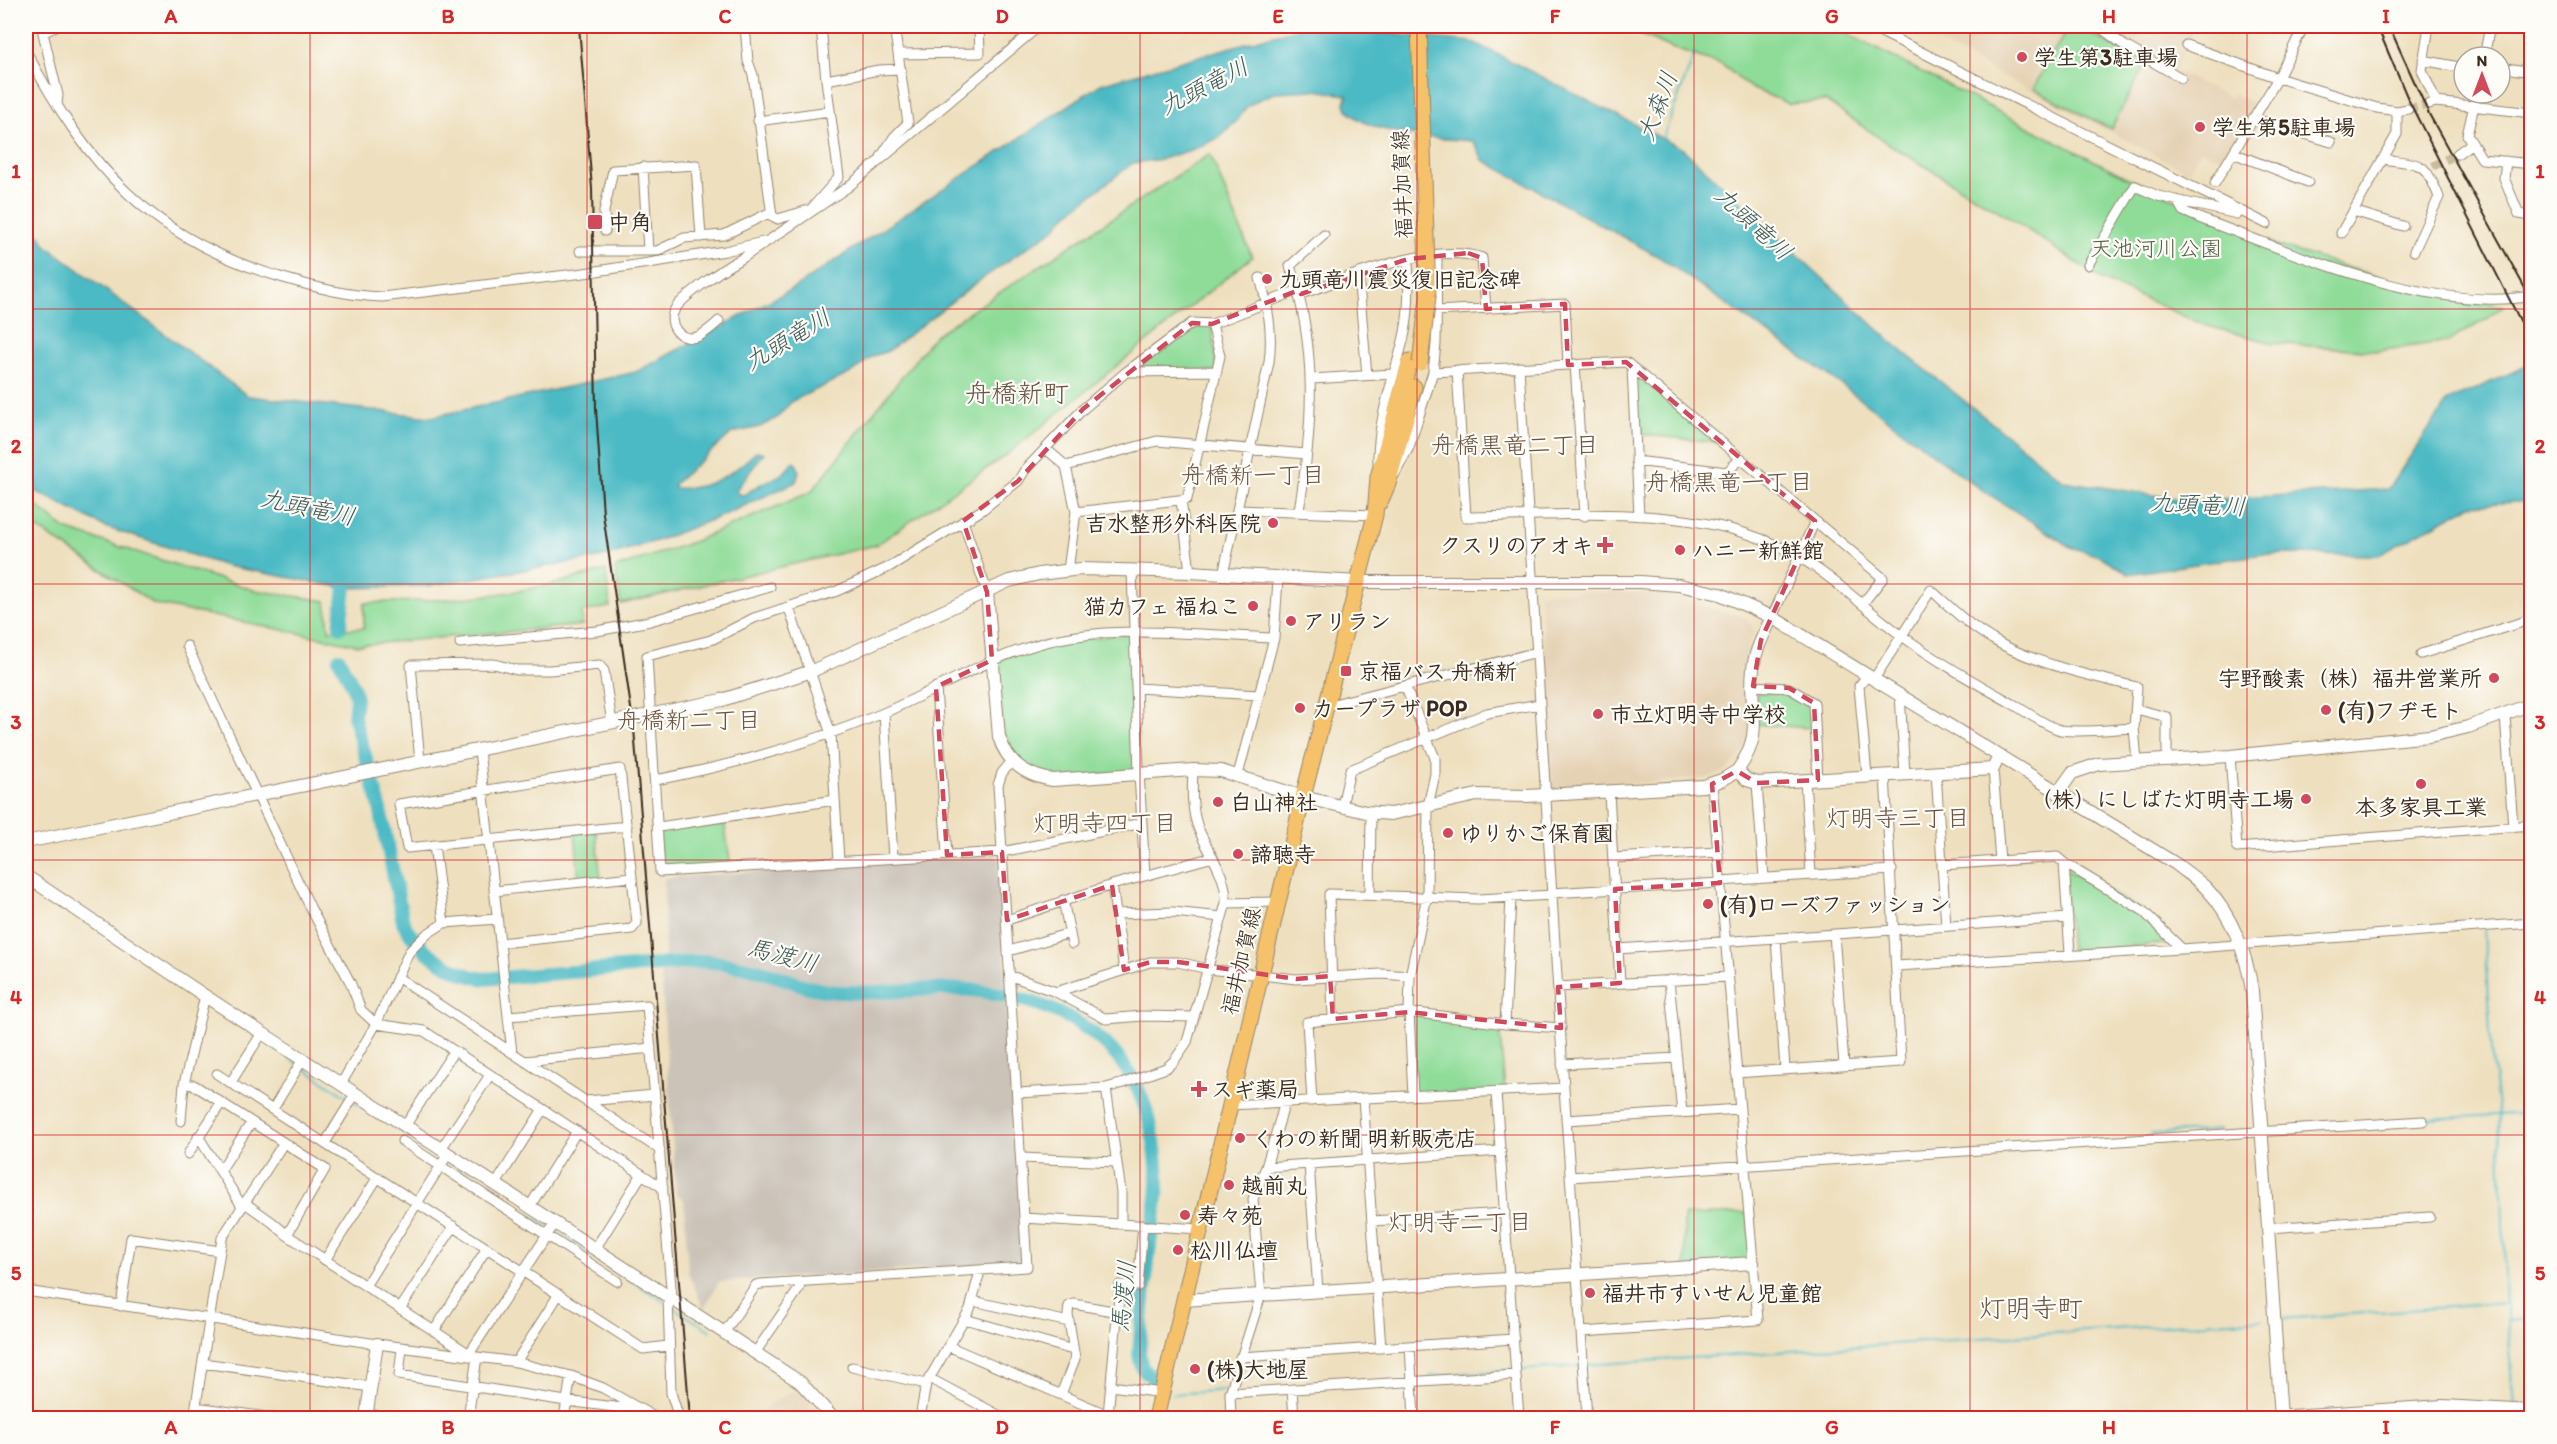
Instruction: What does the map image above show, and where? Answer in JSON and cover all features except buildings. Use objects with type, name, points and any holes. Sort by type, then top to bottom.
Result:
[{"type":"main road","name":"福井加賀線","points":[[1410,26],[1421,365]]},
{"type":"main road","name":"福井加賀線","points":[[1156,1419],[1303,797],[1383,480],[1421,365],[1428,297],[1419,26]]},
{"type":"street","points":[[56,26],[43,33],[58,95],[57,105]]},
{"type":"street","points":[[746,26],[748,61],[753,75],[771,212],[772,216],[778,219],[813,210],[838,177],[821,26]]},
{"type":"street","points":[[879,162],[885,149],[908,123],[894,26]]},
{"type":"street","points":[[898,54],[980,53],[979,26]]},
{"type":"street","points":[[719,321],[702,335],[694,338],[685,338],[679,334],[673,322],[675,309],[726,266],[813,210],[879,162],[1039,26]]},
{"type":"street","points":[[1869,26],[2267,224]]},
{"type":"street","points":[[2098,26],[2125,46],[2181,78]]},
{"type":"street","points":[[2215,183],[2278,78],[2304,26]]},
{"type":"street","points":[[2429,26],[2422,70],[2432,103],[2532,114]]},
{"type":"street","points":[[2485,45],[2486,26]]},
{"type":"street","points":[[2516,26],[2532,27]]},
{"type":"street","points":[[2186,45],[2278,78],[2377,108],[2397,111],[2408,109]]},
{"type":"street","points":[[26,51],[81,142],[106,174],[133,201],[159,221],[195,244],[254,270],[353,296],[382,297],[539,279],[725,251],[767,241]]},
{"type":"street","points":[[2423,60],[2452,66]]},
{"type":"street","points":[[826,80],[879,70],[901,69]]},
{"type":"street","points":[[2512,69],[2532,72]]},
{"type":"street","points":[[2474,106],[2467,135],[2482,159],[2532,164]]},
{"type":"street","points":[[758,121],[830,111]]},
{"type":"street","points":[[2341,233],[2397,134],[2397,111]]},
{"type":"street","points":[[2253,118],[2331,142]]},
{"type":"street","points":[[2457,154],[2472,143]]},
{"type":"street","points":[[2233,153],[2308,182]]},
{"type":"street","points":[[2383,159],[2430,168],[2439,197],[2414,251]]},
{"type":"street","points":[[2506,161],[2504,178],[2519,214],[2532,216]]},
{"type":"street","points":[[605,231],[604,211],[613,170],[696,165],[701,237]]},
{"type":"street","points":[[643,167],[648,251]]},
{"type":"street","points":[[2088,265],[2135,186],[2158,196],[2254,218]]},
{"type":"street","points":[[2177,200],[2183,211],[2199,218],[2317,262],[2374,279],[2471,299],[2532,296]]},
{"type":"street","points":[[580,251],[657,251],[684,238],[724,235],[771,212]]},
{"type":"street","points":[[2353,212],[2403,226]]},
{"type":"street","points":[[1299,510],[1312,412],[1312,379],[1300,292],[1290,266],[1324,235]]},
{"type":"street","points":[[1142,823],[1002,852],[660,872],[647,656],[711,640],[754,618],[837,591],[889,567],[982,510],[1018,480],[1083,409],[1126,372],[1192,323],[1212,324],[1267,302],[1408,259],[1468,254],[1482,258],[1486,309]]},
{"type":"street","points":[[1437,256],[1436,311],[1421,365],[1457,370],[1626,362],[1883,578],[1863,603]]},
{"type":"street","points":[[1383,480],[1377,445],[1393,374],[1404,339],[1408,259]]},
{"type":"street","points":[[1358,274],[1367,375]]},
{"type":"street","points":[[1223,575],[1269,362],[1271,328],[1260,278]]},
{"type":"street","points":[[1436,311],[1565,304],[1585,516]]},
{"type":"street","points":[[1076,512],[1187,499],[1202,445],[1220,356],[1212,324]]},
{"type":"street","points":[[1519,367],[1562,1064],[1587,1419]]},
{"type":"street","points":[[1632,367],[1639,516]]},
{"type":"street","points":[[1457,370],[1466,517],[1639,516],[1687,519],[1728,528],[1776,545],[1797,557],[1863,603],[1901,636],[1992,692],[2060,730],[2134,728]]},
{"type":"street","points":[[1126,372],[1217,371]]},
{"type":"street","points":[[1312,379],[1393,374]]},
{"type":"street","points":[[1066,466],[1157,441],[1306,454]]},
{"type":"street","points":[[1046,449],[1066,466],[1076,512],[1068,570]]},
{"type":"street","points":[[1636,461],[1727,472],[1741,458]]},
{"type":"street","points":[[1181,500],[1190,572]]},
{"type":"street","points":[[1237,510],[1375,514]]},
{"type":"street","points":[[963,521],[987,592],[996,724],[1003,751],[1012,761],[1040,778],[1053,780],[1193,770],[1221,771],[1303,797],[1371,812],[1391,814],[1478,795],[1609,793],[1712,784],[1737,771],[1749,754],[1753,740],[1755,654],[1815,521]]},
{"type":"street","points":[[26,842],[257,793],[652,715],[758,690],[812,671],[1023,577],[1068,570],[1190,572],[1358,582],[1640,582],[1679,585],[1720,594],[1772,617],[2176,864],[2206,888],[2224,914],[2248,963],[2252,991],[2281,1418]]},
{"type":"street","points":[[1132,570],[1145,875]]},
{"type":"street","points":[[1238,775],[1274,638],[1278,579]]},
{"type":"street","points":[[460,643],[597,631],[650,621],[770,587]]},
{"type":"street","points":[[1867,776],[1859,686],[1871,677],[1901,636],[1930,590],[1964,620],[2009,648],[2090,676],[2137,687],[2134,728],[2137,761]]},
{"type":"street","points":[[789,608],[812,671],[831,734],[839,861]]},
{"type":"street","points":[[2421,654],[2532,619]]},
{"type":"street","points":[[656,780],[724,767],[831,734],[884,712],[992,660],[1040,643],[1075,636],[1134,633],[1274,638]]},
{"type":"street","points":[[187,646],[310,909],[350,982],[361,1010],[376,1024],[424,1031],[663,1188]]},
{"type":"street","points":[[1326,706],[1537,652]]},
{"type":"street","points":[[420,761],[411,665],[494,664],[517,670],[550,670],[599,665],[604,670],[612,723]]},
{"type":"street","points":[[1405,686],[1435,758],[1435,774],[1428,806],[1427,896],[1410,976],[1409,1012],[1413,1096]]},
{"type":"street","points":[[1753,686],[1789,688],[1814,703],[1818,780]]},
{"type":"street","points":[[936,687],[947,855]]},
{"type":"street","points":[[1136,688],[1259,695]]},
{"type":"street","points":[[1900,695],[1905,774]]},
{"type":"street","points":[[1342,806],[1350,770],[1487,713],[1540,704]]},
{"type":"street","points":[[2058,793],[2072,773],[2083,768],[2137,761],[2230,756],[2430,736],[2505,715],[2532,704]]},
{"type":"street","points":[[2136,709],[2167,717],[2167,759]]},
{"type":"street","points":[[884,712],[893,858]]},
{"type":"street","points":[[2505,715],[2513,827]]},
{"type":"street","points":[[479,750],[512,1053]]},
{"type":"street","points":[[1999,756],[1993,769],[2000,861]]},
{"type":"street","points":[[2230,756],[2237,848],[2532,825]]},
{"type":"street","points":[[724,1333],[756,1285],[1027,1267],[998,785],[1002,773],[1012,761]]},
{"type":"street","points":[[500,943],[632,929],[637,923],[627,826],[620,769],[399,804],[407,848],[627,826]]},
{"type":"street","points":[[1737,771],[1747,780],[1757,783],[1993,769]]},
{"type":"street","points":[[1017,1093],[1106,1088],[1124,1083],[1166,1068],[1174,1061],[1187,1042],[1226,903],[1227,887],[1198,828],[1192,798],[1193,770]]},
{"type":"street","points":[[1936,772],[1946,926]]},
{"type":"street","points":[[1736,1073],[1901,1062],[1885,775]]},
{"type":"street","points":[[1805,780],[1811,875]]},
{"type":"street","points":[[1757,783],[1764,878]]},
{"type":"street","points":[[1581,1332],[1758,1320],[1712,784]]},
{"type":"street","points":[[1609,793],[1620,983]]},
{"type":"street","points":[[659,827],[835,800]]},
{"type":"street","points":[[1370,895],[1371,812]]},
{"type":"street","points":[[434,845],[444,923]]},
{"type":"street","points":[[1613,858],[1718,852]]},
{"type":"street","points":[[1007,920],[1063,900],[1213,856]]},
{"type":"street","points":[[1942,865],[2057,857],[2142,910],[2181,949]]},
{"type":"street","points":[[2064,863],[2070,954]]},
{"type":"street","points":[[1333,1019],[1329,894],[1511,897],[1892,870]]},
{"type":"street","points":[[26,876],[205,996],[260,1036],[301,1063],[341,1084],[353,1098],[405,1126],[444,1158],[551,1229],[617,1281]]},
{"type":"street","points":[[494,891],[632,877]]},
{"type":"street","points":[[1112,885],[1124,970]]},
{"type":"street","points":[[1505,1024],[1511,897]]},
{"type":"street","points":[[1063,900],[1072,944]]},
{"type":"street","points":[[1226,903],[1278,902]]},
{"type":"street","points":[[1116,914],[1173,912],[1222,917]]},
{"type":"street","points":[[1618,949],[2068,918]]},
{"type":"street","points":[[341,1084],[376,1024],[409,952],[427,934],[444,923],[497,919]]},
{"type":"street","points":[[1896,966],[2181,949],[2532,923]]},
{"type":"street","points":[[1009,951],[1070,933]]},
{"type":"street","points":[[1834,934],[1844,1065]]},
{"type":"street","points":[[1776,938],[1785,1069]]},
{"type":"street","points":[[1056,992],[1150,962],[1169,962],[1296,979],[1381,974],[1410,976]]},
{"type":"street","points":[[1011,976],[1056,992],[1106,1019],[1142,1016],[1194,1017]]},
{"type":"street","points":[[397,977],[660,1150]]},
{"type":"street","points":[[1558,987],[1728,977]]},
{"type":"street","points":[[1669,980],[1682,1113]]},
{"type":"street","points":[[181,1121],[184,1084],[205,996]]},
{"type":"street","points":[[508,1016],[647,1005],[663,1188],[671,1393],[679,1419]]},
{"type":"street","points":[[1312,1101],[1307,1022],[1409,1012],[1505,1024],[1561,1028]]},
{"type":"street","points":[[231,1082],[260,1036]]},
{"type":"street","points":[[525,1061],[651,1048]]},
{"type":"street","points":[[405,1126],[454,1051]]},
{"type":"street","points":[[1562,1064],[1677,1058]]},
{"type":"street","points":[[273,1109],[301,1063]]},
{"type":"street","points":[[217,1074],[643,1349],[668,1346]]},
{"type":"street","points":[[364,1286],[418,1203],[490,1075]]},
{"type":"street","points":[[184,1084],[194,1085],[325,1169],[287,1235]]},
{"type":"street","points":[[1106,1088],[1121,1192],[1121,1224]]},
{"type":"street","points":[[1230,1105],[1564,1088]]},
{"type":"street","points":[[1496,1092],[1519,1419]]},
{"type":"street","points":[[586,1101],[655,1095]]},
{"type":"street","points":[[325,1143],[353,1098]]},
{"type":"street","points":[[1363,1098],[1381,1348]]},
{"type":"street","points":[[1231,1419],[1230,1393],[1261,1295],[1253,1199],[1266,1167],[1285,1102]]},
{"type":"street","points":[[188,1154],[221,1103]]},
{"type":"street","points":[[496,1184],[543,1109]]},
{"type":"street","points":[[1566,1120],[1740,1109]]},
{"type":"street","points":[[1570,1177],[2423,1121]]},
{"type":"street","points":[[220,1171],[251,1123]]},
{"type":"street","points":[[530,1206],[577,1131]]},
{"type":"street","points":[[198,1136],[243,1205],[473,1356]]},
{"type":"street","points":[[402,1142],[444,1158],[496,1184],[530,1206],[551,1229],[595,1249],[669,1300],[800,1382],[833,1419]]},
{"type":"street","points":[[194,1419],[222,1238],[283,1144]]},
{"type":"street","points":[[1266,1167],[1501,1151]]},
{"type":"street","points":[[1021,1158],[1117,1162]]},
{"type":"street","points":[[1309,1164],[1318,1291]]},
{"type":"street","points":[[595,1249],[642,1174]]},
{"type":"street","points":[[325,1260],[378,1177]]},
{"type":"street","points":[[1372,1221],[1505,1213]]},
{"type":"street","points":[[2268,1228],[2430,1217]]},
{"type":"street","points":[[1024,1218],[1200,1229]]},
{"type":"street","points":[[948,1346],[1108,1415],[1120,1285],[1137,1287],[1143,1225]]},
{"type":"street","points":[[400,1309],[454,1226]]},
{"type":"street","points":[[468,1419],[473,1387],[473,1356],[551,1229]]},
{"type":"street","points":[[121,1306],[131,1238],[220,1251]]},
{"type":"street","points":[[434,1331],[487,1248]]},
{"type":"street","points":[[1184,1300],[1753,1263]]},
{"type":"street","points":[[920,1419],[927,1381],[965,1318],[973,1300],[980,1271]]},
{"type":"street","points":[[755,1353],[799,1289],[801,1281]]},
{"type":"street","points":[[26,1291],[210,1320],[516,1362],[570,1376],[603,1388],[656,1419]]},
{"type":"street","points":[[516,1362],[559,1294]]},
{"type":"street","points":[[973,1300],[1069,1322]]},
{"type":"street","points":[[1061,1394],[1075,1359],[1069,1306],[1074,1304],[1118,1312]]},
{"type":"street","points":[[965,1318],[1073,1350]]},
{"type":"street","points":[[1240,1358],[1514,1339]]},
{"type":"street","points":[[377,1344],[367,1416],[397,1419]]},
{"type":"street","points":[[1410,1346],[1414,1419]]},
{"type":"street","points":[[402,1347],[399,1376],[567,1401],[623,1408],[633,1406]]},
{"type":"street","points":[[203,1363],[371,1387]]},
{"type":"street","points":[[852,1367],[927,1381],[1004,1419]]},
{"type":"street","points":[[1230,1393],[1516,1374]]},
{"type":"street","points":[[564,1419],[570,1376]]},
{"type":"street","points":[[1111,1386],[1162,1393]]},
{"type":"street","points":[[1292,1389],[1294,1419]]},
{"type":"street","points":[[196,1407],[274,1419]]},
{"type":"street","points":[[2260,1419],[2532,1411]]},
{"type":"highlighted area","points":[[1468,253],[1482,258],[1486,309],[1565,304],[1568,365],[1626,362],[1815,521],[1761,640],[1753,686],[1789,688],[1814,703],[1818,780],[1757,783],[1737,771],[1712,784],[1720,883],[1615,889],[1620,983],[1558,987],[1561,1028],[1409,1012],[1333,1019],[1330,976],[1296,979],[1178,962],[1150,962],[1124,970],[1112,885],[1007,920],[1002,852],[947,855],[936,687],[992,660],[987,592],[963,521],[1018,481],[1083,409],[1192,323],[1212,324],[1299,290],[1301,294],[1408,259]]},
{"type":"shaded area","points":[[1906,26],[2195,26],[2175,71],[2230,98],[2233,93],[2258,106],[2226,161],[2201,150],[2188,172]]},
{"type":"shaded area","points":[[1545,592],[1661,593],[1747,618],[1755,632],[1749,646],[1744,682],[1751,727],[1746,747],[1727,770],[1707,778],[1557,790],[1552,788],[1540,595]]},
{"type":"shaded area","points":[[994,855],[999,859],[1022,1258],[1018,1263],[719,1282],[704,1309],[688,1273],[684,1200],[676,1193],[661,972],[665,954],[664,878]]},
{"type":"shaded area","points":[[798,1388],[824,1418],[746,1418]]},
{"type":"green space","name":"天池河川公園","points":[[1621,26],[1832,26],[2128,178],[2276,245],[2379,277],[2503,306],[2485,320],[2449,341],[2377,351],[2273,343],[2204,325],[2104,281],[2007,216],[1890,145],[1826,101],[1789,104],[1751,88],[1721,64],[1674,49]]},
{"type":"green space","points":[[2069,26],[2076,26],[2145,64],[2111,129],[2033,89]]},
{"type":"green space","points":[[1210,154],[1252,257],[1005,456],[876,545],[621,604],[615,568],[690,543],[811,492],[935,335]]},
{"type":"green space","points":[[1192,324],[1212,324],[1217,371],[1129,370]]},
{"type":"green space","points":[[1632,371],[1716,442],[1637,434]]},
{"type":"green space","points":[[26,497],[65,529],[254,590],[326,601],[329,630],[364,628],[364,603],[474,597],[547,585],[606,570],[610,607],[582,612],[583,625],[358,645],[154,604],[26,521]]},
{"type":"green space","points":[[1134,633],[1139,771],[1053,780],[1016,760],[1003,730],[992,661],[1040,643]]},
{"type":"green space","points":[[1788,691],[1814,703],[1811,728],[1754,724],[1757,693]]},
{"type":"green space","points":[[724,821],[731,867],[660,872],[659,829]]},
{"type":"green space","points":[[575,831],[596,831],[601,880],[579,881]]},
{"type":"green space","points":[[2064,868],[2142,910],[2176,943],[2070,951]]},
{"type":"green space","points":[[1409,1014],[1499,1023],[1505,1091],[1413,1096]]},
{"type":"green space","points":[[1748,1213],[1753,1263],[1685,1268],[1684,1215]]},
{"type":"water","name":"九頭竜川","points":[[1306,26],[1473,42],[1683,149],[1896,346],[2064,481],[2191,501],[2388,489],[2448,401],[2531,364],[2531,501],[2471,505],[2379,555],[2264,554],[2128,574],[2102,557],[2071,547],[1973,484],[1839,383],[1659,257],[1483,160],[1473,141],[1423,137],[1382,129],[1365,123],[1352,114],[1345,104],[1347,95],[1315,90],[1276,92],[1246,107],[1238,120],[1216,139],[1197,148],[1162,159],[1133,163],[1067,214],[1054,229],[972,286],[888,351],[873,356],[851,373],[792,401],[777,418],[760,427],[732,433],[674,484],[674,488],[697,487],[719,479],[757,451],[764,453],[736,490],[738,494],[743,495],[781,475],[792,462],[796,463],[799,471],[796,482],[724,515],[659,540],[603,557],[428,586],[345,588],[226,566],[105,527],[26,486],[26,216],[47,246],[248,396],[431,417],[636,372],[794,288],[1101,84]]},
{"type":"waterway","name":"大森川","points":[[1662,140],[1695,53]]},
{"type":"waterway","name":"馬渡川","points":[[340,627],[345,588],[344,571]]},
{"type":"waterway","name":"馬渡川","points":[[339,659],[353,686],[356,698],[354,718],[379,803],[403,922],[417,942],[437,960],[448,966],[484,979],[707,961],[754,969],[811,988],[829,991],[857,993],[945,989],[980,991],[1020,999],[1055,1011],[1085,1028],[1110,1049],[1130,1074],[1145,1105],[1154,1141],[1158,1189],[1147,1265],[1139,1354],[1142,1368],[1160,1384]]},
{"type":"waterway","points":[[26,883],[49,898]]},
{"type":"waterway","points":[[2484,930],[2491,1050],[2499,1115],[2506,1303],[2515,1406]]},
{"type":"waterway","points":[[273,1047],[298,1064]]},
{"type":"waterway","points":[[302,1067],[350,1099]]},
{"type":"waterway","points":[[355,1102],[441,1157]]},
{"type":"waterway","points":[[2427,1119],[2532,1113]]},
{"type":"waterway","points":[[2151,1134],[2220,1130]]},
{"type":"waterway","points":[[446,1160],[549,1228]]},
{"type":"waterway","points":[[554,1231],[665,1302]]},
{"type":"waterway","points":[[2280,1319],[2506,1303]]},
{"type":"waterway","points":[[672,1307],[711,1331]]},
{"type":"waterway","points":[[1586,1365],[2262,1319]]},
{"type":"waterway","points":[[2507,1321],[2532,1319]]},
{"type":"waterway","points":[[1522,1370],[1580,1366]]},
{"type":"waterway","points":[[1430,1376],[1511,1370]]},
{"type":"waterway","points":[[1172,1394],[1227,1390]]},
{"type":"tunnel","points":[[2408,109],[2429,104]]},
{"type":"tunnel","points":[[2433,166],[2457,154]]},
{"type":"railway","points":[[579,26],[592,189],[596,409],[603,514],[634,729],[690,1418]]},
{"type":"railway","points":[[2377,26],[2408,99],[2532,344]]},
{"type":"railway","points":[[2389,26],[2429,114],[2532,301]]},
{"type":"place","name":"学生第3駐車場","points":[[2022,57]]},
{"type":"place","name":"学生第5駐車場","points":[[2200,127]]},
{"type":"place","name":"中角","points":[[595,222]]},
{"type":"place","name":"九頭竜川震災復旧記念碑","points":[[1267,279]]},
{"type":"place","name":"吉水整形外科医院","points":[[1273,523]]},
{"type":"place","name":"クスリのアオキ","points":[[1605,545]]},
{"type":"place","name":"ハニー新鮮館","points":[[1680,550]]},
{"type":"place","name":"猫カフェ 福ねこ","points":[[1253,606]]},
{"type":"place","name":"アリラン","points":[[1291,621]]},
{"type":"place","name":"京福バス 舟橋新","points":[[1346,671]]},
{"type":"place","name":"宇野酸素（株）福井営業所","points":[[2494,678]]},
{"type":"place","name":"カープラザ POP","points":[[1300,708]]},
{"type":"place","name":"(有)フヂモト","points":[[2326,710]]},
{"type":"place","name":"市立灯明寺中学校","points":[[1598,714]]},
{"type":"place","name":"本多家具工業","points":[[2421,784]]},
{"type":"place","name":"（株）にしばた灯明寺工場","points":[[2306,799]]},
{"type":"place","name":"白山神社","points":[[1218,802]]},
{"type":"place","name":"ゆりかご保育園","points":[[1448,833]]},
{"type":"place","name":"諦聴寺","points":[[1238,854]]},
{"type":"place","name":"(有)ローズファッション","points":[[1708,904]]},
{"type":"place","name":"スギ薬局","points":[[1199,1089]]},
{"type":"place","name":"くわの新聞 明新販売店","points":[[1240,1138]]},
{"type":"place","name":"越前丸","points":[[1229,1185]]},
{"type":"place","name":"寿々苑","points":[[1185,1215]]},
{"type":"place","name":"松川仏壇","points":[[1178,1250]]},
{"type":"place","name":"福井市すいせん児童館","points":[[1590,1293]]},
{"type":"place","name":"(株)大地屋","points":[[1195,1369]]},
{"type":"district","name":"舟橋新町","points":[[1017,393]]},
{"type":"district","name":"舟橋黒竜二丁目","points":[[1515,444]]},
{"type":"district","name":"舟橋新一丁目","points":[[1253,474]]},
{"type":"district","name":"舟橋黒竜一丁目","points":[[1729,481]]},
{"type":"district","name":"舟橋新二丁目","points":[[689,719]]},
{"type":"district","name":"灯明寺三丁目","points":[[1898,817]]},
{"type":"district","name":"灯明寺四丁目","points":[[1105,822]]},
{"type":"district","name":"灯明寺二丁目","points":[[1460,1221]]},
{"type":"district","name":"灯明寺町","points":[[2031,1308]]}]
